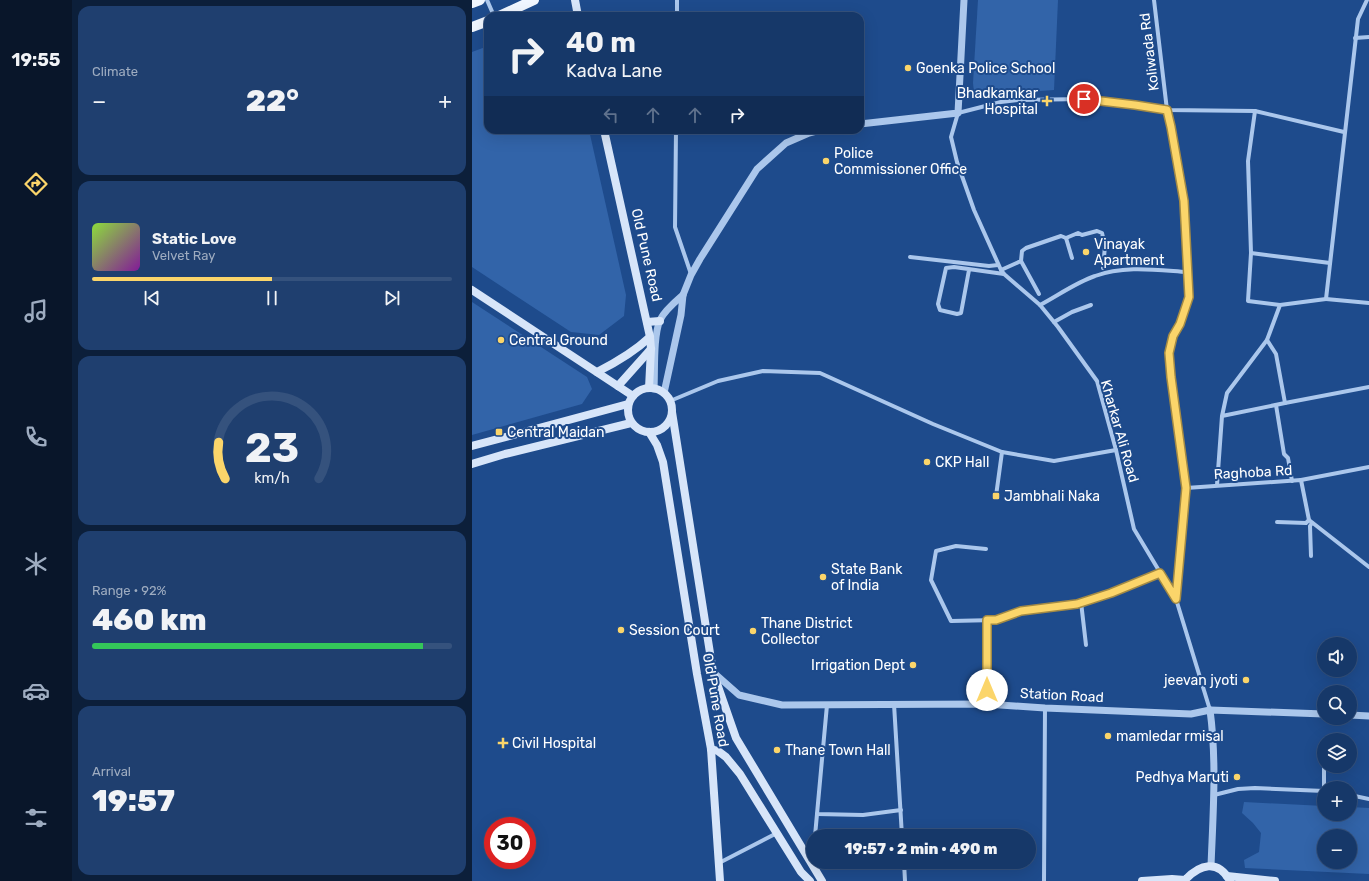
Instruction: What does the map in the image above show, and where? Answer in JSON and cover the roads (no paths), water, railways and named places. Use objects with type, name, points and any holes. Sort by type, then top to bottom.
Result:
[{"type":"main road","points":[[472,3],[480,0]]},
{"type":"main road","points":[[508,12],[534,0]]},
{"type":"main road","points":[[575,0],[577,12]]},
{"type":"main road","points":[[472,27],[484,22]]},
{"type":"main road","name":"Old Pune Road","points":[[605,134],[650,337],[652,388]]},
{"type":"main road","points":[[472,290],[633,396]]},
{"type":"main road","points":[[647,322],[660,321]]},
{"type":"main road","points":[[597,372],[620,360],[638,348],[650,337]]},
{"type":"main road","points":[[618,386],[651,349]]},
{"type":"main road","points":[[652,388],[664,393],[670,401],[672,412],[670,420],[657,431],[642,431],[636,428],[632,423],[628,413],[628,404],[639,390],[652,388]]},
{"type":"main road","points":[[472,446],[628,404]]},
{"type":"main road","name":"Old Pune Road","points":[[672,412],[713,672],[736,738],[806,850]]},
{"type":"main road","points":[[472,464],[505,454],[632,423]]},
{"type":"main road","name":"Old Pune Road","points":[[649,432],[663,462],[697,674],[711,749],[720,881]]},
{"type":"main road","points":[[711,749],[718,751],[726,757],[740,774],[801,872],[810,881]]},
{"type":"main road","points":[[1142,881],[1172,879],[1185,880],[1197,869],[1204,866],[1211,866],[1222,871],[1228,878],[1276,881]]},
{"type":"main road","name":"Old Pune Road","points":[[817,869],[822,881]]},
{"type":"street","points":[[487,0],[492,12]]},
{"type":"street","points":[[677,0],[677,12]]},
{"type":"street","points":[[958,113],[964,0]]},
{"type":"street","name":"Koliwada Rd","points":[[1154,0],[1167,110],[1184,201],[1189,297],[1180,324],[1173,336],[1169,353],[1186,488],[1176,599]]},
{"type":"street","points":[[1326,299],[1355,38],[1358,19],[1367,0]]},
{"type":"street","points":[[1355,38],[1369,37]]},
{"type":"street","points":[[864,124],[958,113],[1001,102],[1018,100],[1084,99],[1167,110],[1255,110],[1344,132]]},
{"type":"street","points":[[1255,110],[1248,161],[1251,253],[1248,301],[1280,305],[1326,299],[1369,303]]},
{"type":"street","name":"Kharkar Ali Road","points":[[958,113],[951,137],[957,162],[974,210],[1000,270],[1040,305],[1097,381],[1116,450],[1134,529],[1176,599],[1210,710]]},
{"type":"street","points":[[676,134],[675,227],[691,274]]},
{"type":"street","points":[[664,393],[681,315],[683,295],[691,274],[757,170],[786,144],[807,134]]},
{"type":"street","points":[[1039,294],[1021,261],[1022,251],[1026,248],[1061,236],[1066,238],[1078,233],[1082,235],[1096,231],[1102,233],[1105,246],[1103,268]]},
{"type":"street","points":[[1066,238],[1072,258]]},
{"type":"street","points":[[1251,253],[1330,263]]},
{"type":"street","points":[[910,257],[989,266],[998,265]]},
{"type":"street","points":[[1000,270],[1021,261]]},
{"type":"street","points":[[969,270],[961,313],[957,314],[940,310],[938,304],[946,268],[954,267],[1004,274]]},
{"type":"street","points":[[1040,305],[1094,276],[1108,272],[1131,269],[1154,269],[1187,272]]},
{"type":"street","points":[[652,388],[657,334],[660,321],[670,307],[683,295]]},
{"type":"street","points":[[1054,322],[1072,312],[1091,305]]},
{"type":"street","points":[[1217,485],[1222,416],[1227,393],[1268,340],[1280,305]]},
{"type":"street","points":[[1268,340],[1276,354],[1285,403]]},
{"type":"street","points":[[670,401],[718,381],[764,371],[820,373],[933,424],[1002,452],[1054,461],[1116,450]]},
{"type":"street","points":[[1222,416],[1369,387]]},
{"type":"street","points":[[1276,405],[1284,454],[1288,458],[1292,481]]},
{"type":"street","points":[[996,496],[1002,452]]},
{"type":"street","points":[[1301,480],[1369,467]]},
{"type":"street","name":"Raghoba Rd","points":[[1186,488],[1301,480],[1310,522],[1310,556]]},
{"type":"street","points":[[1276,522],[1310,522],[1369,568]]},
{"type":"street","points":[[986,549],[956,546],[936,551],[931,580],[951,621],[996,620],[1021,611],[1081,602],[1111,593],[1160,573]]},
{"type":"street","points":[[1081,602],[1086,645]]},
{"type":"street","points":[[986,704],[987,620]]},
{"type":"street","name":"Station Road","points":[[713,672],[739,695],[782,705],[986,704],[1191,714],[1210,710],[1317,714]]},
{"type":"street","points":[[894,704],[902,829]]},
{"type":"street","points":[[816,829],[827,705]]},
{"type":"street","points":[[1044,881],[1045,708]]},
{"type":"street","points":[[1210,710],[1214,795],[1211,866]]},
{"type":"street","points":[[1357,715],[1369,716]]},
{"type":"street","points":[[1214,795],[1238,789],[1254,788],[1317,791]]},
{"type":"street","points":[[1357,796],[1369,799]]},
{"type":"street","points":[[817,814],[863,815],[901,810]]},
{"type":"street","points":[[719,863],[777,833]]},
{"type":"street","points":[[904,869],[905,881]]},
{"type":"place","name":"Goenka Police School","points":[[908,68]]},
{"type":"place","name":"Bhadkamkar Hospital","points":[[1047,101]]},
{"type":"place","name":"Police Commissioner Office","points":[[826,161]]},
{"type":"place","name":"Vinayak Apartment","points":[[1086,252]]},
{"type":"place","name":"Central Ground","points":[[501,340]]},
{"type":"place","name":"Central Maidan","points":[[499,432]]},
{"type":"place","name":"CKP Hall","points":[[927,462]]},
{"type":"place","name":"Jambhali Naka","points":[[996,496]]},
{"type":"place","name":"State Bank of India","points":[[823,577]]},
{"type":"place","name":"Session Court","points":[[621,630]]},
{"type":"place","name":"Thane District Collector","points":[[753,631]]},
{"type":"place","name":"Irrigation Dept","points":[[913,665]]},
{"type":"place","name":"jeevan jyoti","points":[[1246,680]]},
{"type":"place","name":"mamledar rmisal","points":[[1108,736]]},
{"type":"place","name":"Civil Hospital","points":[[503,743]]},
{"type":"place","name":"Thane Town Hall","points":[[777,750]]},
{"type":"place","name":"Pedhya Maruti","points":[[1237,777]]}]
